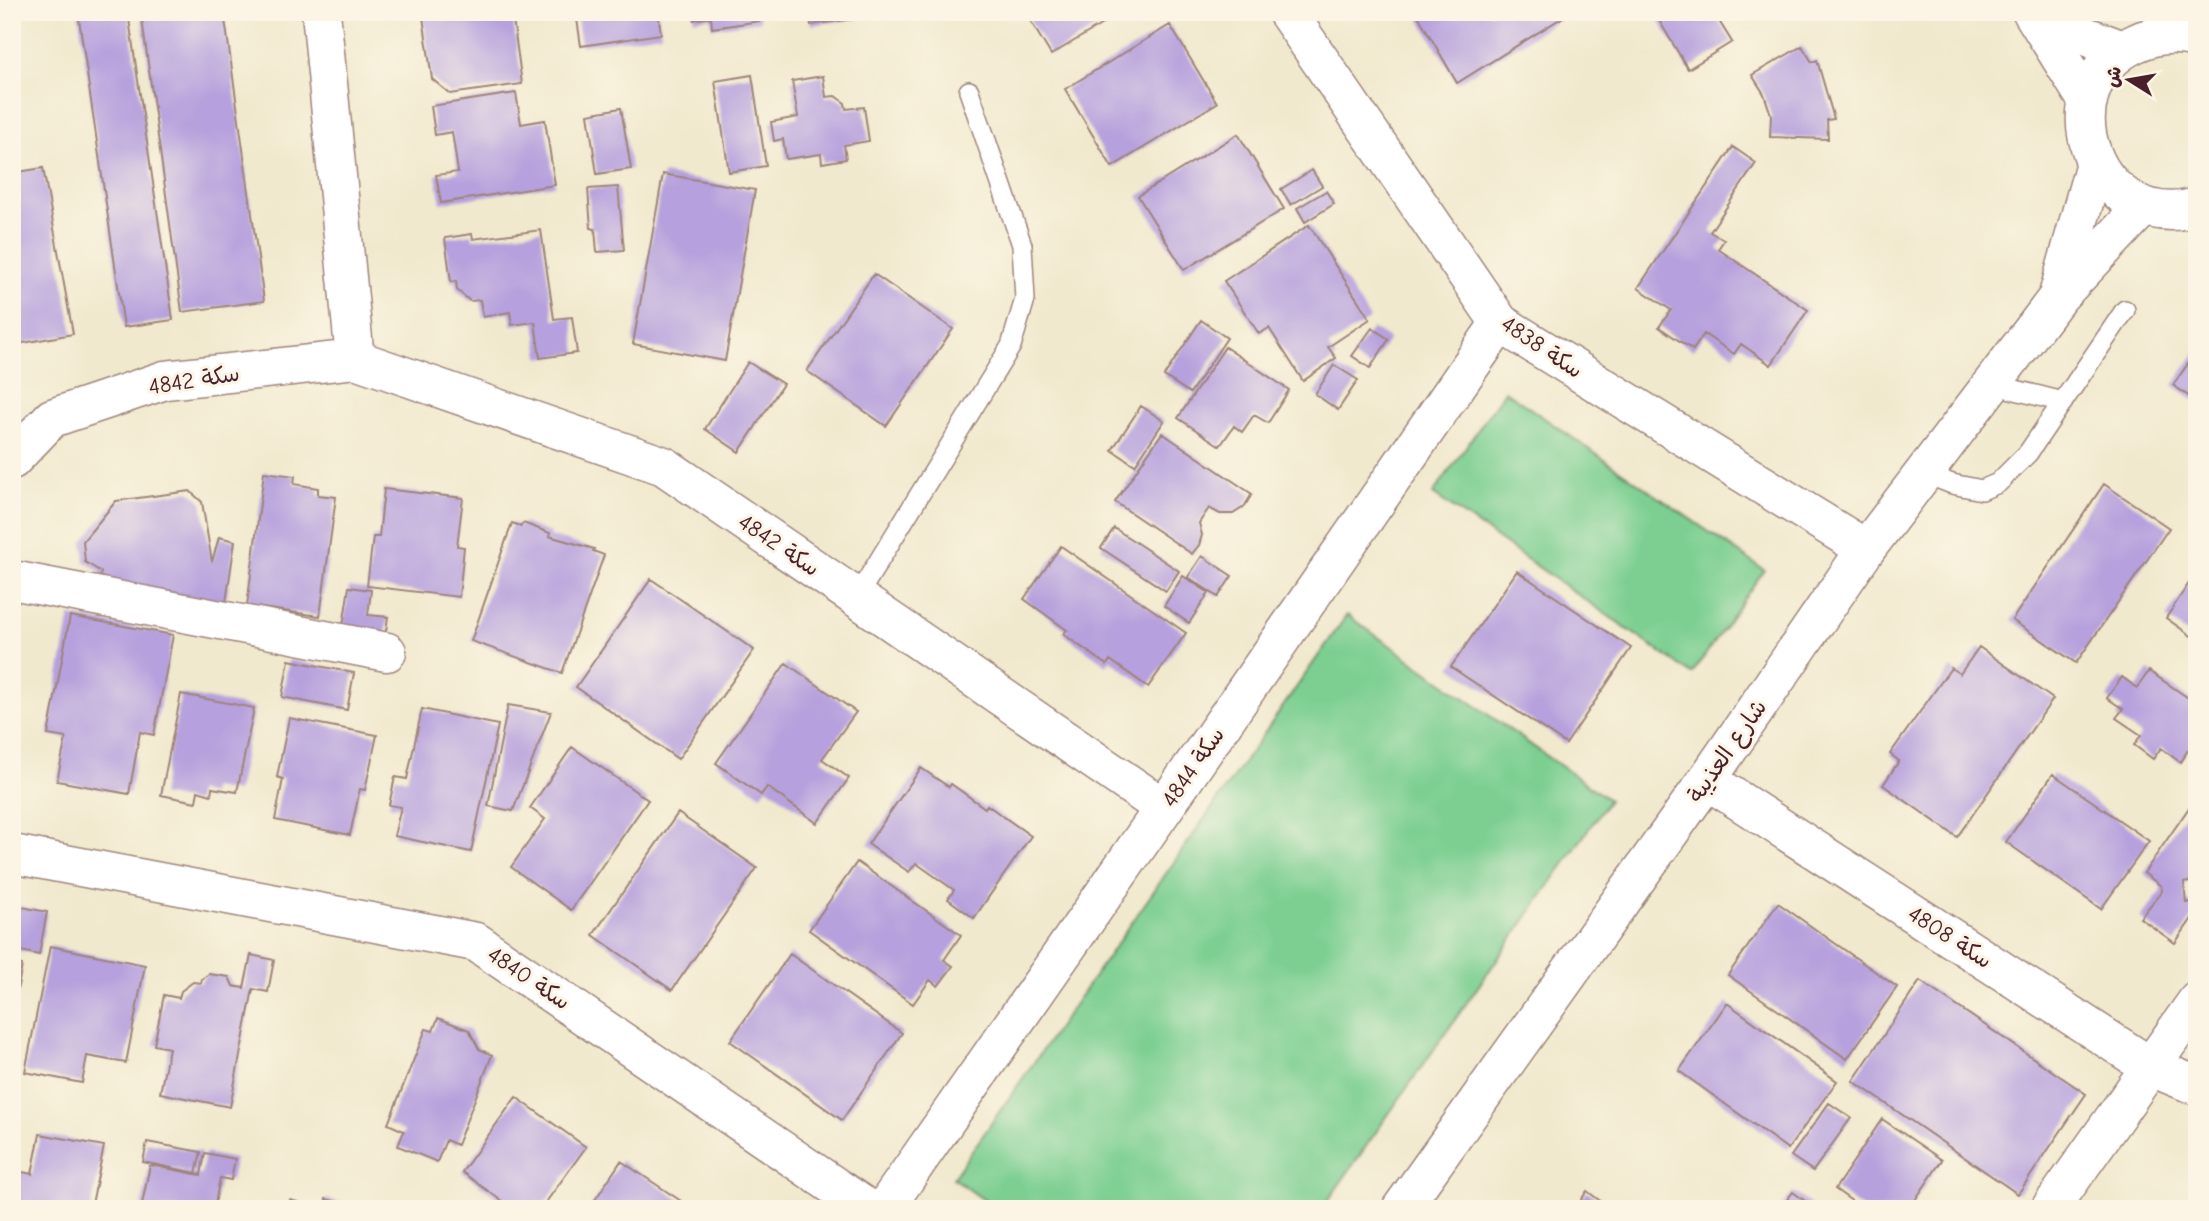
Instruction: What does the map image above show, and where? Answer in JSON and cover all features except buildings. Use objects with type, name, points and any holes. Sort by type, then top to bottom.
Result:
[{"type":"street","points":[[321,12],[355,359]]},
{"type":"street","name":"سكة 4838","points":[[1287,12],[1500,323],[1867,549]]},
{"type":"street","points":[[2035,15],[2123,50]]},
{"type":"street","points":[[2035,15],[2088,102]]},
{"type":"street","points":[[2189,29],[2147,38],[2123,50],[2107,64],[2095,82],[2085,123],[2088,144],[2095,163],[2116,189],[2144,205],[2169,210],[2197,206]]},
{"type":"street","name":"شارع العذيبة","points":[[2058,297],[2095,163]]},
{"type":"street","name":"شارع العذيبة","points":[[1401,1209],[1707,780],[1867,549],[2058,297],[2144,205]]},
{"type":"street","name":"سكة 4844","points":[[884,1209],[1500,323]]},
{"type":"street","name":"سكة 4842","points":[[12,460],[52,418],[164,380],[355,359],[663,466],[1164,808]]},
{"type":"street","points":[[12,580],[387,652]]},
{"type":"street","name":"سكة 4808","points":[[1707,780],[2151,1067],[2197,1086]]},
{"type":"street","name":"سكة 4840","points":[[12,854],[476,942],[868,1209]]},
{"type":"street","points":[[2050,1209],[2197,1001]]},
{"type":"lane","points":[[856,598],[1011,346],[1025,299],[1022,245],[969,91]]},
{"type":"lane","points":[[1924,473],[1952,484],[1982,489],[1998,483],[2028,453],[2125,310]]},
{"type":"lane","points":[[1992,384],[2063,402]]},
{"type":"green space","points":[[1505,391],[1764,570],[1692,674],[1433,494]]},
{"type":"green space","points":[[1347,615],[1609,800],[1322,1209],[997,1209],[953,1178]]}]
